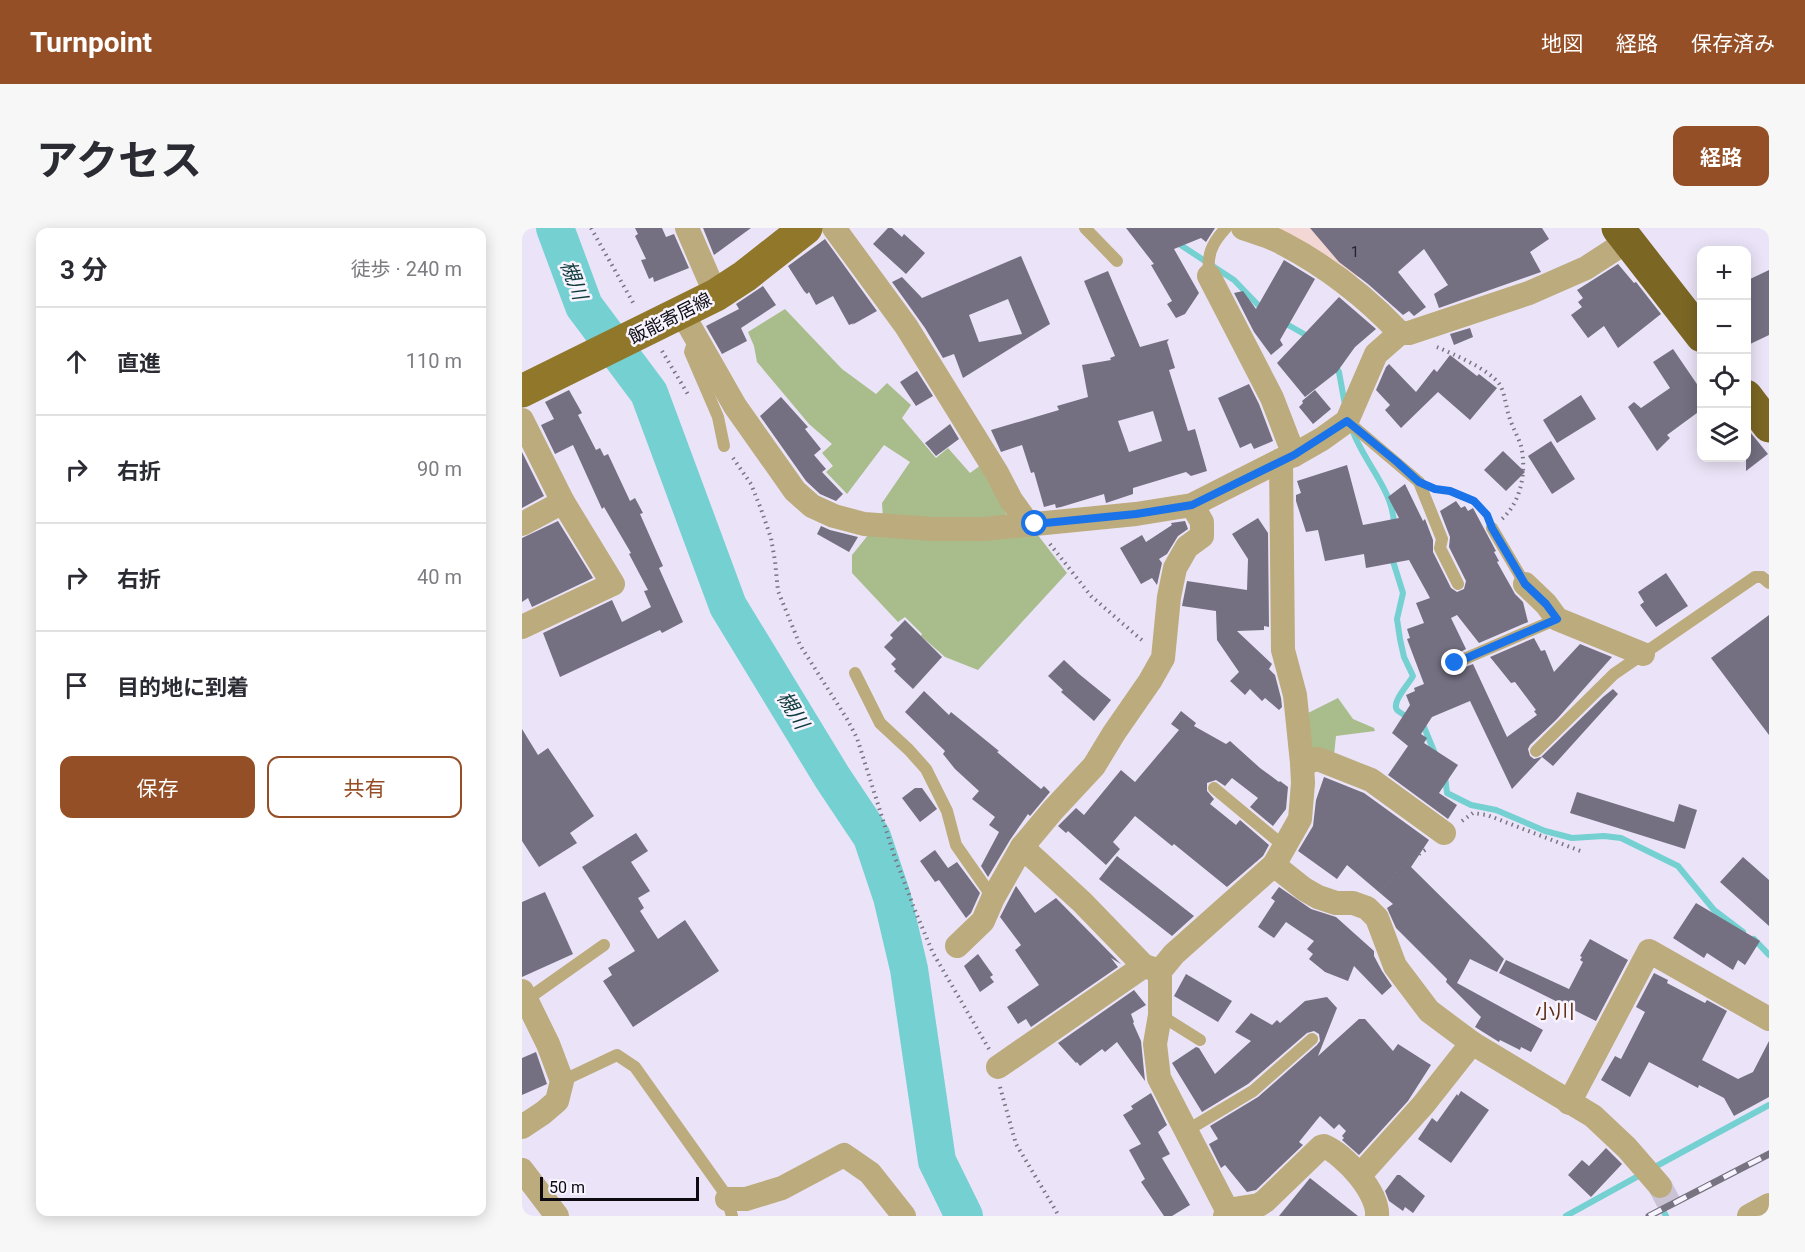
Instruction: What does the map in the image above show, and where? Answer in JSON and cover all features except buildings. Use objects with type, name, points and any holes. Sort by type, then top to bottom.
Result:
[{"type":"highway","points":[[1624,234],[1697,331]]},
{"type":"highway","points":[[1751,403],[1769,426]]},
{"type":"main road","name":"飯能寄居線","points":[[522,391],[573,366],[668,327],[745,276],[806,228]]},
{"type":"street","points":[[687,228],[716,295]]},
{"type":"street","points":[[834,228],[906,326],[997,472],[1011,500],[1032,524]]},
{"type":"street","points":[[1243,228],[1280,242],[1321,266],[1374,305],[1404,333]]},
{"type":"street","points":[[668,327],[735,406],[795,491],[812,506],[834,516],[864,524],[897,528],[984,529],[1136,514],[1192,505],[1288,458],[1347,421],[1376,354],[1404,333],[1529,293],[1587,268],[1624,234]]},
{"type":"street","points":[[998,1067],[1174,954],[1279,856],[1300,819],[1302,763],[1295,695],[1283,650],[1288,458],[1272,398],[1209,276]]},
{"type":"street","points":[[522,420],[563,501],[613,584],[522,627]]},
{"type":"street","points":[[522,524],[563,501]]},
{"type":"street","points":[[957,946],[982,921],[1022,847],[1094,766],[1163,658],[1169,597],[1175,568],[1187,547],[1202,536],[1202,522],[1192,505]]},
{"type":"street","points":[[1525,584],[1546,604],[1557,619],[1643,654]]},
{"type":"street","points":[[1302,763],[1318,759],[1371,780],[1444,833]]},
{"type":"street","points":[[1022,847],[1152,969],[1160,1015],[1155,1044],[1158,1078],[1226,1213],[1259,1205],[1265,1201],[1324,1146],[1360,1175],[1376,1205],[1377,1216]]},
{"type":"street","points":[[1279,856],[1304,889],[1336,903],[1353,903],[1367,908],[1377,918],[1395,966],[1429,1011],[1472,1043],[1593,1116],[1627,1148],[1660,1185]]},
{"type":"street","points":[[1569,1103],[1649,951],[1769,1019]]},
{"type":"street","points":[[522,1127],[557,1101],[562,1081],[548,1044],[524,995]]},
{"type":"street","points":[[1360,1175],[1423,1106],[1472,1043]]},
{"type":"street","points":[[730,1207],[746,1199],[782,1188],[844,1155],[870,1173],[904,1216]]},
{"type":"street","points":[[522,1170],[557,1216]]},
{"type":"street","points":[[1749,1216],[1769,1205]]},
{"type":"lane","points":[[1085,228],[1117,261]]},
{"type":"lane","points":[[1209,276],[1208,258],[1218,236],[1226,228]]},
{"type":"lane","points":[[668,327],[690,352],[718,417],[724,446]]},
{"type":"lane","points":[[1347,421],[1419,482],[1442,539],[1440,549],[1458,584]]},
{"type":"lane","points":[[1492,528],[1525,584]]},
{"type":"lane","points":[[1536,751],[1614,674],[1755,577],[1762,577],[1769,583]]},
{"type":"lane","points":[[1455,663],[1557,619]]},
{"type":"lane","points":[[855,673],[880,723],[926,769],[947,811],[956,845],[993,897]]},
{"type":"lane","points":[[1214,788],[1279,856]]},
{"type":"lane","points":[[524,995],[604,945]]},
{"type":"lane","points":[[1160,1015],[1200,1040]]},
{"type":"lane","points":[[1186,1131],[1253,1090],[1312,1039]]},
{"type":"lane","points":[[562,1081],[617,1054],[635,1067],[726,1195],[730,1207]]},
{"type":"path","points":[[591,228],[668,327],[689,397]]},
{"type":"path","points":[[1404,333],[1468,362],[1499,385],[1523,458],[1522,483],[1515,503],[1508,514],[1492,528],[1487,515],[1474,501],[1419,482]]},
{"type":"path","points":[[724,446],[751,484],[761,509],[771,538],[778,591],[800,645],[857,738],[894,855],[933,952],[998,1067],[1000,1086],[1016,1144],[1059,1216]]},
{"type":"path","points":[[1032,524],[1091,596],[1163,658]]},
{"type":"path","points":[[1367,908],[1403,865],[1473,813],[1487,815],[1583,852]]},
{"type":"shaded area","points":[[1266,228],[1416,228],[1353,280]]},
{"type":"green space","points":[[785,309],[842,369],[876,394],[887,383],[911,405],[902,418],[936,458],[948,448],[970,473],[981,465],[1007,516],[997,523],[883,520],[882,503],[910,462],[884,445],[847,494],[826,472],[833,466],[822,453],[832,444],[809,424],[757,362],[748,332]]},
{"type":"green space","points":[[1034,530],[1067,573],[978,670],[945,657],[921,636],[922,634],[905,617],[898,622],[852,573],[852,555],[869,534]]},
{"type":"green space","points":[[1338,698],[1353,719],[1374,728],[1375,731],[1336,736],[1334,755],[1308,752],[1304,715]]},
{"type":"waterway","name":"槻川","points":[[555,228],[584,306],[649,393],[728,606],[832,777],[872,837],[892,897],[909,969],[937,1161],[964,1216]]},
{"type":"waterway","points":[[1176,242],[1234,280],[1262,309]]},
{"type":"waterway","points":[[1283,322],[1311,338]]},
{"type":"waterway","points":[[1335,366],[1339,372],[1345,405]]},
{"type":"waterway","points":[[1352,429],[1384,489],[1393,514],[1394,527]]},
{"type":"waterway","points":[[1392,558],[1403,593],[1397,619],[1400,639],[1404,657],[1413,676],[1398,698],[1396,707],[1398,711],[1410,718]]},
{"type":"waterway","points":[[1418,724],[1424,727],[1436,756]]},
{"type":"waterway","points":[[1445,776],[1447,793],[1471,805],[1496,810],[1545,831],[1572,838],[1604,836],[1621,838],[1678,866],[1714,910],[1743,932]]},
{"type":"waterway","points":[[1754,939],[1769,955]]},
{"type":"waterway","points":[[1651,1169],[1769,1105]]},
{"type":"waterway","points":[[1566,1216],[1642,1174]]},
{"type":"waterway","points":[[1652,1190],[1666,1216]]},
{"type":"tunnel","points":[[1660,1186],[1676,1216]]},
{"type":"railway","points":[[1649,1216],[1769,1154]]},
{"type":"district","name":"小川","points":[[1555,1011]]},
{"type":"route","points":[[1035,524],[1136,514],[1192,505],[1294,455],[1347,421],[1419,482],[1474,501],[1487,515],[1492,528],[1525,584],[1546,604],[1557,619],[1455,663]]}]
